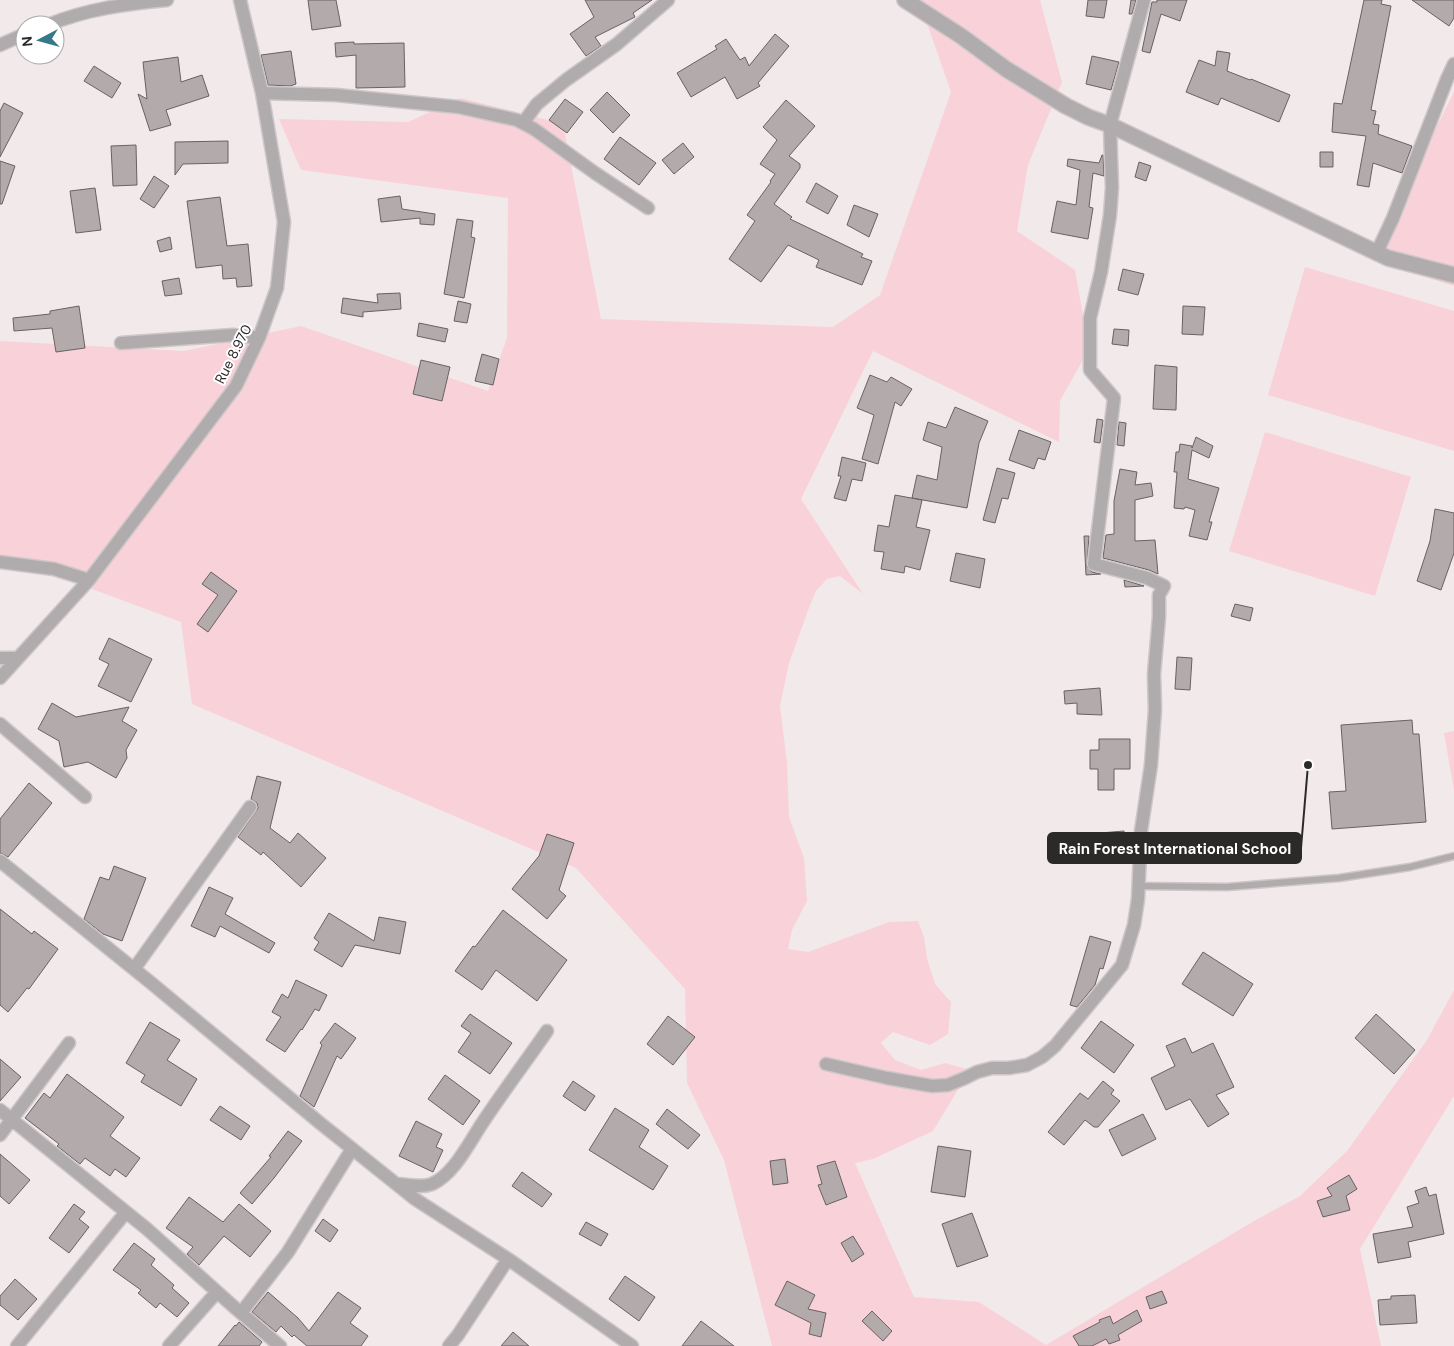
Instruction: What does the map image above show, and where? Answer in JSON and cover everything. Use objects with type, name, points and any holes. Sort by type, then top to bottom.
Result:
[{"type":"street","points":[[65,19],[110,6],[167,0]]},
{"type":"street","name":"Rue 8.970","points":[[0,678],[90,580],[236,386],[259,338],[277,288],[284,222],[262,93],[240,0]]},
{"type":"street","points":[[523,123],[537,104],[566,80],[617,44],[668,0]]},
{"type":"street","points":[[826,1064],[932,1086],[948,1085],[977,1072],[992,1068],[1027,1065],[1042,1057],[1055,1046],[1122,965],[1134,925],[1141,831],[1151,764],[1159,596],[1164,586],[1147,578],[1094,564],[1114,398],[1090,370],[1089,349],[1090,318],[1101,272],[1110,215],[1112,188],[1110,124],[1144,0]]},
{"type":"street","points":[[906,1],[961,36],[1006,69],[1066,106],[1088,117],[1110,124],[1388,258],[1454,275]]},
{"type":"street","points":[[0,45],[15,38]]},
{"type":"street","points":[[1377,252],[1393,218],[1454,64]]},
{"type":"street","points":[[262,93],[336,95],[458,107],[517,120],[534,129],[648,208]]},
{"type":"street","points":[[121,343],[233,334],[259,338]]},
{"type":"street","points":[[0,562],[54,569],[90,580]]},
{"type":"street","points":[[0,658],[17,658]]},
{"type":"street","points":[[0,724],[85,798]]},
{"type":"street","points":[[134,969],[250,807]]},
{"type":"street","points":[[0,861],[415,1199],[508,1259],[632,1346]]},
{"type":"street","points":[[397,1184],[422,1186],[431,1184],[439,1180],[455,1165],[547,1031]]},
{"type":"street","points":[[0,1135],[69,1043]]},
{"type":"street","points":[[0,1110],[126,1212],[280,1346]]},
{"type":"street","points":[[241,1313],[288,1252],[352,1149]]},
{"type":"street","points":[[17,1346],[126,1212]]},
{"type":"street","points":[[448,1346],[458,1335],[508,1259]]},
{"type":"street","points":[[169,1346],[217,1292]]},
{"type":"lane","points":[[1138,886],[1227,887],[1339,878],[1410,867],[1454,856]]},
{"type":"shaded area","points":[[919,0],[1040,0],[1062,82],[1028,165],[1017,231],[1075,270],[1089,349],[1060,401],[1059,442],[873,351],[801,499],[863,594],[840,576],[827,579],[816,591],[789,663],[780,706],[787,763],[789,817],[804,858],[807,901],[792,930],[788,949],[808,952],[889,922],[918,921],[924,937],[927,958],[935,984],[951,1002],[948,1034],[930,1045],[893,1032],[881,1043],[895,1060],[921,1070],[945,1063],[977,1072],[965,1078],[933,1131],[873,1159],[855,1163],[914,1297],[979,1302],[1046,1345],[1254,1221],[1300,1196],[1347,1151],[1427,1040],[1454,990],[1454,1096],[1360,1249],[1381,1346],[772,1346],[724,1160],[687,1083],[685,989],[576,868],[192,704],[181,622],[0,555],[0,341],[184,351],[301,326],[488,391],[507,338],[508,198],[301,170],[279,119],[408,122],[461,98],[563,124],[601,319],[833,327],[880,295],[951,92]]},
{"type":"shaded area","points":[[1454,92],[1454,286],[1370,259]]},
{"type":"shaded area","points":[[1305,267],[1454,311],[1454,451],[1268,395]]},
{"type":"shaded area","points":[[1265,432],[1411,477],[1375,596],[1229,551]]},
{"type":"shaded area","points":[[1454,731],[1454,790],[1444,733]]},
{"type":"building","points":[[308,0],[336,0],[341,26],[312,30]]},
{"type":"building","points":[[585,0],[652,0],[633,13],[635,17],[595,37],[601,46],[586,56],[570,34],[594,17]]},
{"type":"building","points":[[1088,0],[1107,0],[1104,18],[1086,16]]},
{"type":"building","points":[[1131,0],[1136,0],[1132,14],[1129,14]]},
{"type":"building","points":[[1157,0],[1187,0],[1180,21],[1161,14],[1150,53],[1142,51],[1152,2],[1157,2]]},
{"type":"building","points":[[1364,0],[1382,0],[1381,4],[1391,6],[1371,110],[1376,111],[1373,124],[1379,125],[1378,134],[1412,146],[1402,173],[1373,163],[1369,187],[1357,185],[1366,136],[1332,132],[1334,103],[1342,104]]},
{"type":"building","points":[[1412,0],[1454,0],[1454,18],[1449,26]]},
{"type":"building","points":[[775,34],[789,46],[758,83],[760,86],[737,99],[725,77],[691,97],[677,73],[717,49],[715,46],[726,39],[740,60],[745,57],[749,66]]},
{"type":"building","points":[[354,42],[354,44],[404,43],[405,87],[356,88],[356,55],[336,57],[335,43]]},
{"type":"building","points":[[291,51],[296,84],[290,86],[268,85],[261,55]]},
{"type":"building","points":[[1217,51],[1230,53],[1227,71],[1290,95],[1279,122],[1221,98],[1218,105],[1186,92],[1199,60],[1215,66]]},
{"type":"building","points":[[1092,56],[1119,62],[1111,90],[1086,84]]},
{"type":"building","points":[[178,57],[181,82],[202,75],[209,96],[166,110],[171,125],[150,131],[138,94],[147,99],[143,62]]},
{"type":"building","points":[[94,66],[121,83],[112,98],[84,81]]},
{"type":"building","points":[[607,92],[630,115],[613,133],[590,110]]},
{"type":"building","points":[[565,99],[583,112],[567,133],[549,120]]},
{"type":"building","points":[[786,100],[815,126],[789,156],[800,164],[800,168],[774,204],[792,217],[790,219],[863,254],[861,257],[872,261],[862,285],[816,267],[819,260],[788,245],[761,282],[729,259],[755,221],[747,215],[775,174],[760,164],[777,140],[763,127]]},
{"type":"building","points":[[4,103],[23,113],[0,157],[0,111]]},
{"type":"building","points":[[620,137],[656,163],[639,185],[604,159]]},
{"type":"building","points":[[228,141],[228,163],[183,164],[175,175],[175,142]]},
{"type":"building","points":[[683,143],[694,157],[674,174],[662,160]]},
{"type":"building","points":[[136,145],[137,185],[113,186],[111,146]]},
{"type":"building","points":[[1320,152],[1333,152],[1333,167],[1320,167]]},
{"type":"building","points":[[1102,155],[1104,176],[1093,173],[1089,207],[1093,208],[1088,239],[1051,232],[1057,201],[1076,205],[1080,170],[1067,166],[1068,159],[1099,163]]},
{"type":"building","points":[[0,161],[15,166],[2,204],[0,204]]},
{"type":"building","points":[[1139,162],[1151,166],[1146,181],[1135,177]]},
{"type":"building","points":[[154,176],[169,186],[154,208],[140,199]]},
{"type":"building","points":[[816,183],[838,196],[828,214],[806,202]]},
{"type":"building","points":[[95,188],[101,230],[76,233],[70,191]]},
{"type":"building","points":[[400,196],[402,209],[435,214],[434,225],[420,224],[420,218],[381,222],[378,199]]},
{"type":"building","points":[[220,197],[227,246],[248,244],[252,286],[237,287],[236,278],[223,279],[222,265],[196,268],[187,201]]},
{"type":"building","points":[[854,205],[878,214],[869,237],[847,225]]},
{"type":"building","points":[[457,219],[473,221],[471,237],[475,238],[464,298],[444,294]]},
{"type":"building","points":[[170,237],[172,249],[160,252],[157,241]]},
{"type":"building","points":[[1123,269],[1144,274],[1138,295],[1118,290]]},
{"type":"building","points":[[179,278],[182,294],[165,296],[162,281]]},
{"type":"building","points":[[400,293],[401,309],[363,312],[363,317],[341,313],[343,298],[378,303],[377,294]]},
{"type":"building","points":[[458,301],[471,304],[467,323],[454,321]]},
{"type":"building","points":[[79,306],[85,348],[56,352],[52,328],[14,331],[13,318],[50,314],[50,311]]},
{"type":"building","points":[[1183,306],[1205,307],[1203,335],[1182,334]]},
{"type":"building","points":[[419,323],[448,329],[445,342],[417,336]]},
{"type":"building","points":[[1114,329],[1129,330],[1128,346],[1112,344]]},
{"type":"building","points":[[482,354],[499,359],[493,385],[475,381]]},
{"type":"building","points":[[421,360],[450,367],[442,401],[413,394]]},
{"type":"building","points":[[1155,365],[1177,367],[1176,410],[1153,409]]},
{"type":"building","points":[[870,375],[887,382],[891,377],[912,389],[901,406],[895,402],[878,464],[862,459],[874,415],[857,408]]},
{"type":"building","points":[[955,407],[988,421],[979,443],[967,508],[912,498],[917,475],[937,480],[942,447],[923,440],[928,422],[946,428]]},
{"type":"building","points":[[1097,419],[1103,420],[1100,443],[1094,442]]},
{"type":"building","points":[[1119,422],[1126,423],[1124,446],[1117,445]]},
{"type":"building","points":[[1019,430],[1051,442],[1045,460],[1038,458],[1034,469],[1009,460]]},
{"type":"building","points":[[1196,437],[1213,446],[1209,458],[1192,450],[1188,479],[1219,488],[1209,522],[1212,522],[1207,540],[1189,536],[1195,510],[1185,507],[1184,509],[1174,508],[1177,472],[1174,472],[1176,452],[1179,452],[1180,444],[1192,446],[1192,448]]},
{"type":"building","points":[[842,457],[866,463],[862,481],[852,479],[846,501],[834,498],[841,476],[838,476]]},
{"type":"building","points":[[997,468],[1015,473],[1008,499],[1002,498],[995,523],[983,520]]},
{"type":"building","points":[[1120,469],[1137,472],[1135,485],[1151,483],[1153,496],[1135,500],[1135,541],[1155,540],[1158,574],[1103,558],[1106,535],[1114,534],[1114,501]]},
{"type":"building","points":[[895,495],[922,500],[916,527],[930,530],[920,570],[905,566],[904,573],[881,569],[884,552],[874,551],[878,525],[889,527]]},
{"type":"building","points":[[1435,509],[1454,513],[1454,553],[1441,590],[1417,581],[1430,541]]},
{"type":"building","points":[[1084,536],[1089,536],[1087,567],[1092,572],[1101,574],[1086,575]]},
{"type":"building","points":[[956,553],[985,559],[980,588],[950,581]]},
{"type":"building","points":[[211,572],[237,591],[208,632],[197,624],[218,595],[202,584]]},
{"type":"building","points":[[1124,580],[1144,586],[1125,587]]},
{"type":"building","points":[[1235,604],[1253,608],[1250,621],[1231,616]]},
{"type":"building","points":[[109,638],[152,659],[131,702],[98,686],[109,664],[99,659]]},
{"type":"building","points":[[1177,657],[1192,658],[1190,690],[1175,689]]},
{"type":"building","points":[[1100,688],[1102,715],[1077,714],[1077,703],[1065,704],[1064,691]]},
{"type":"building","points":[[52,703],[76,717],[129,707],[122,721],[137,730],[126,750],[127,758],[116,778],[88,762],[64,767],[59,741],[38,729]]},
{"type":"building","points":[[1412,720],[1413,734],[1419,734],[1426,822],[1332,829],[1329,792],[1346,791],[1341,725]]},
{"type":"building","points":[[1099,739],[1130,739],[1130,769],[1114,769],[1114,790],[1098,790],[1098,769],[1090,769],[1090,750],[1099,750]]},
{"type":"building","points":[[257,776],[281,782],[270,828],[290,843],[298,833],[326,858],[301,887],[263,852],[261,855],[238,837],[258,808],[257,803],[251,799]]},
{"type":"building","points":[[29,783],[52,803],[8,857],[0,853],[0,819]]},
{"type":"building","points":[[1124,831],[1126,851],[1102,854],[1100,833]]},
{"type":"building","points":[[547,834],[574,843],[559,890],[566,896],[547,919],[512,889],[539,856]]},
{"type":"building","points":[[114,866],[146,878],[122,941],[103,934],[84,919],[100,877],[109,880]]},
{"type":"building","points":[[209,887],[233,898],[225,914],[275,943],[269,953],[220,926],[215,937],[191,926]]},
{"type":"building","points":[[0,909],[32,934],[34,931],[58,949],[29,989],[27,988],[8,1012],[0,1005]]},
{"type":"building","points":[[503,910],[567,960],[537,1001],[496,970],[482,990],[455,971]]},
{"type":"building","points":[[329,913],[374,941],[379,917],[406,922],[400,954],[355,945],[342,967],[314,950],[319,942],[314,938]]},
{"type":"building","points":[[1090,936],[1111,942],[1103,969],[1100,968],[1095,985],[1077,1007],[1070,1005]]},
{"type":"building","points":[[1203,952],[1253,984],[1233,1016],[1182,984]]},
{"type":"building","points":[[296,980],[327,995],[319,1011],[315,1009],[285,1052],[266,1040],[281,1017],[272,1012],[282,994],[288,998]]},
{"type":"building","points":[[470,1014],[512,1043],[490,1074],[458,1052],[471,1033],[461,1026]]},
{"type":"building","points":[[1376,1014],[1415,1050],[1394,1074],[1355,1038]]},
{"type":"building","points":[[668,1016],[695,1037],[673,1065],[647,1044]]},
{"type":"building","points":[[1101,1021],[1134,1045],[1114,1073],[1081,1048]]},
{"type":"building","points":[[150,1022],[180,1040],[167,1060],[197,1079],[181,1106],[141,1082],[145,1075],[126,1063]]},
{"type":"building","points":[[335,1023],[356,1038],[341,1059],[337,1056],[314,1107],[300,1096],[322,1045],[320,1043]]},
{"type":"building","points":[[1185,1038],[1192,1053],[1213,1043],[1234,1087],[1216,1095],[1229,1114],[1208,1127],[1190,1099],[1166,1110],[1151,1078],[1175,1066],[1166,1046]]},
{"type":"building","points":[[0,1059],[21,1077],[0,1101]]},
{"type":"building","points":[[67,1074],[124,1117],[110,1136],[140,1158],[126,1177],[115,1169],[110,1176],[85,1158],[80,1164],[57,1146],[59,1144],[25,1118],[44,1093],[50,1098]]},
{"type":"building","points":[[445,1075],[480,1101],[463,1125],[428,1099]]},
{"type":"building","points":[[573,1081],[595,1096],[585,1111],[563,1096]]},
{"type":"building","points":[[1103,1081],[1114,1090],[1111,1094],[1120,1101],[1098,1127],[1094,1127],[1085,1120],[1064,1145],[1048,1132],[1080,1093],[1088,1099]]},
{"type":"building","points":[[220,1106],[250,1126],[241,1140],[210,1120]]},
{"type":"building","points":[[615,1108],[649,1130],[639,1147],[668,1166],[653,1190],[589,1150]]},
{"type":"building","points":[[667,1109],[700,1135],[688,1149],[656,1124]]},
{"type":"building","points":[[1143,1114],[1156,1139],[1122,1156],[1109,1130]]},
{"type":"building","points":[[416,1121],[442,1134],[436,1147],[443,1150],[433,1172],[399,1156]]},
{"type":"building","points":[[288,1131],[302,1141],[252,1204],[240,1193],[271,1157],[269,1156]]},
{"type":"building","points":[[938,1146],[971,1151],[965,1197],[931,1192]]},
{"type":"building","points":[[0,1154],[30,1180],[9,1204],[0,1196]]},
{"type":"building","points":[[785,1159],[788,1183],[773,1185],[770,1161]]},
{"type":"building","points":[[835,1161],[847,1197],[826,1205],[818,1185],[822,1184],[817,1166]]},
{"type":"building","points":[[522,1172],[552,1194],[542,1207],[512,1186]]},
{"type":"building","points":[[1349,1175],[1357,1189],[1346,1196],[1350,1210],[1323,1217],[1317,1201],[1332,1196],[1327,1188]]},
{"type":"building","points":[[1426,1187],[1429,1196],[1436,1194],[1444,1234],[1408,1242],[1411,1257],[1378,1263],[1373,1234],[1413,1227],[1407,1207],[1419,1203],[1415,1191]]},
{"type":"building","points":[[189,1197],[223,1222],[239,1204],[271,1231],[250,1257],[224,1236],[199,1265],[187,1254],[193,1247],[166,1228]]},
{"type":"building","points":[[74,1204],[85,1212],[79,1219],[89,1227],[69,1253],[49,1238]]},
{"type":"building","points":[[972,1213],[988,1256],[957,1267],[942,1224]]},
{"type":"building","points":[[323,1219],[338,1230],[330,1242],[315,1231]]},
{"type":"building","points":[[586,1222],[608,1234],[601,1246],[579,1234]]},
{"type":"building","points":[[853,1236],[864,1254],[852,1262],[841,1243]]},
{"type":"building","points":[[134,1243],[155,1259],[151,1265],[174,1285],[172,1288],[189,1303],[177,1317],[160,1303],[156,1308],[138,1293],[141,1290],[113,1270]]},
{"type":"building","points":[[625,1276],[655,1297],[639,1321],[609,1299]]},
{"type":"building","points":[[15,1279],[37,1299],[18,1320],[0,1305],[0,1296]]},
{"type":"building","points":[[787,1281],[815,1295],[808,1309],[826,1313],[821,1337],[809,1334],[811,1323],[775,1305]]},
{"type":"building","points":[[1162,1291],[1167,1303],[1150,1309],[1146,1297]]},
{"type":"building","points":[[268,1292],[298,1318],[309,1331],[338,1292],[361,1308],[350,1323],[368,1336],[361,1346],[307,1346],[294,1335],[292,1337],[281,1326],[276,1332],[252,1312]]},
{"type":"building","points":[[1415,1295],[1417,1323],[1380,1325],[1378,1300],[1391,1299],[1391,1296]]},
{"type":"building","points":[[1137,1310],[1142,1321],[1118,1335],[1120,1340],[1109,1344],[1106,1339],[1092,1346],[1079,1346],[1073,1336],[1100,1322],[1099,1320],[1110,1316],[1113,1324]]},
{"type":"building","points":[[872,1311],[892,1331],[883,1341],[862,1321]]},
{"type":"building","points":[[701,1321],[734,1346],[682,1346]]},
{"type":"building","points":[[239,1322],[262,1342],[259,1346],[218,1346],[235,1325]]},
{"type":"building","points":[[513,1332],[529,1346],[501,1346]]},
{"type":"place","name":"Rain Forest International School","points":[[1308,765]]}]
